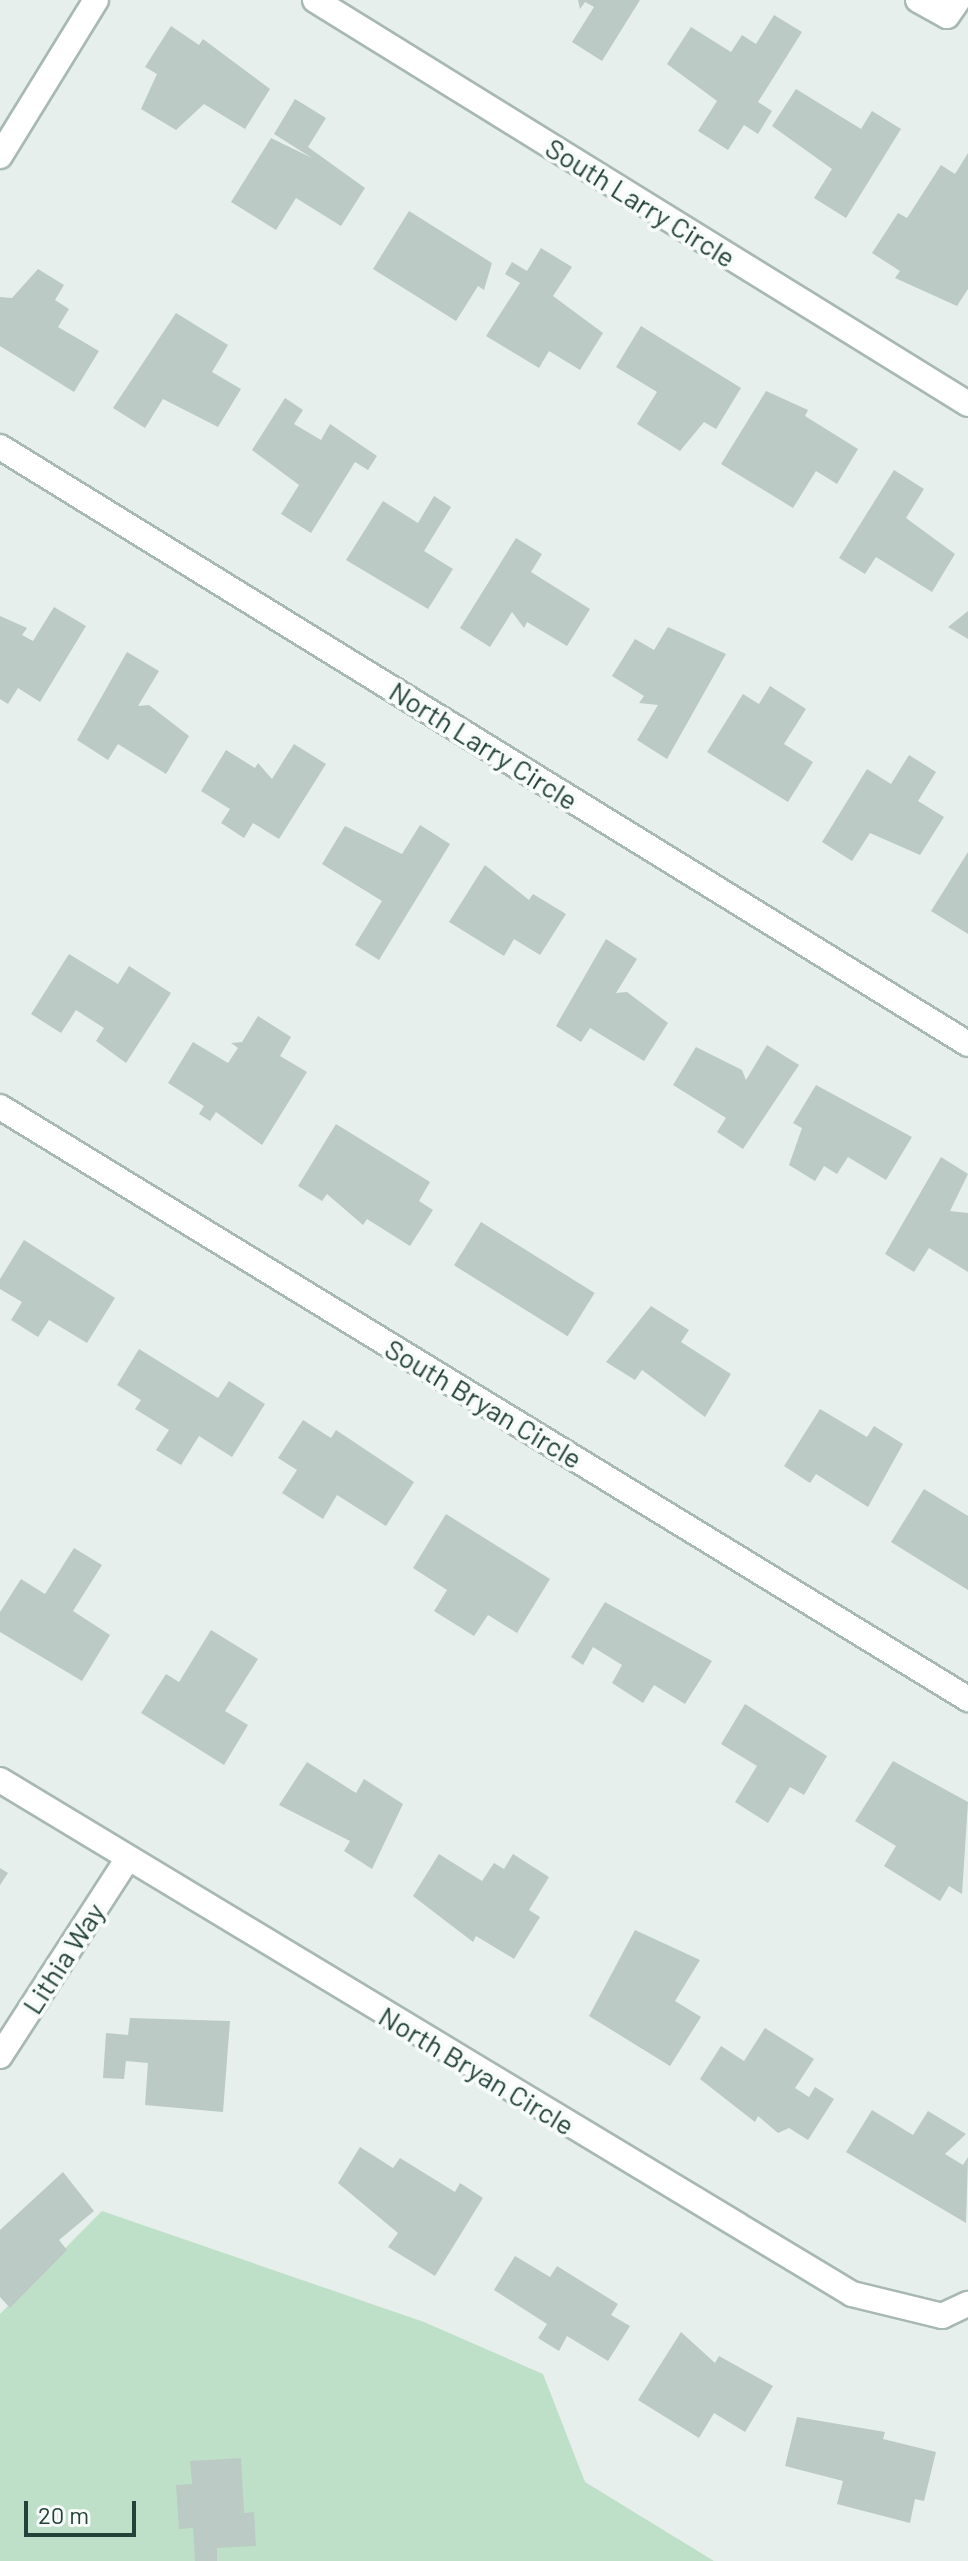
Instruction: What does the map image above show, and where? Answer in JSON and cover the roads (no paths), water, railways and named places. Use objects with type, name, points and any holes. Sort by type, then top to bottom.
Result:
[{"type":"street","points":[[0,156],[96,0]]},
{"type":"street","name":"South Larry Circle","points":[[315,0],[968,404]]},
{"type":"street","points":[[918,0],[947,16],[958,0]]},
{"type":"street","name":"North Larry Circle","points":[[0,447],[968,1044]]},
{"type":"street","name":"South Bryan Circle","points":[[0,1107],[968,1699]]},
{"type":"street","name":"North Bryan Circle","points":[[0,1780],[126,1861],[852,2294],[942,2316],[968,2304]]},
{"type":"street","name":"Lithia Way","points":[[0,2056],[126,1861]]}]
